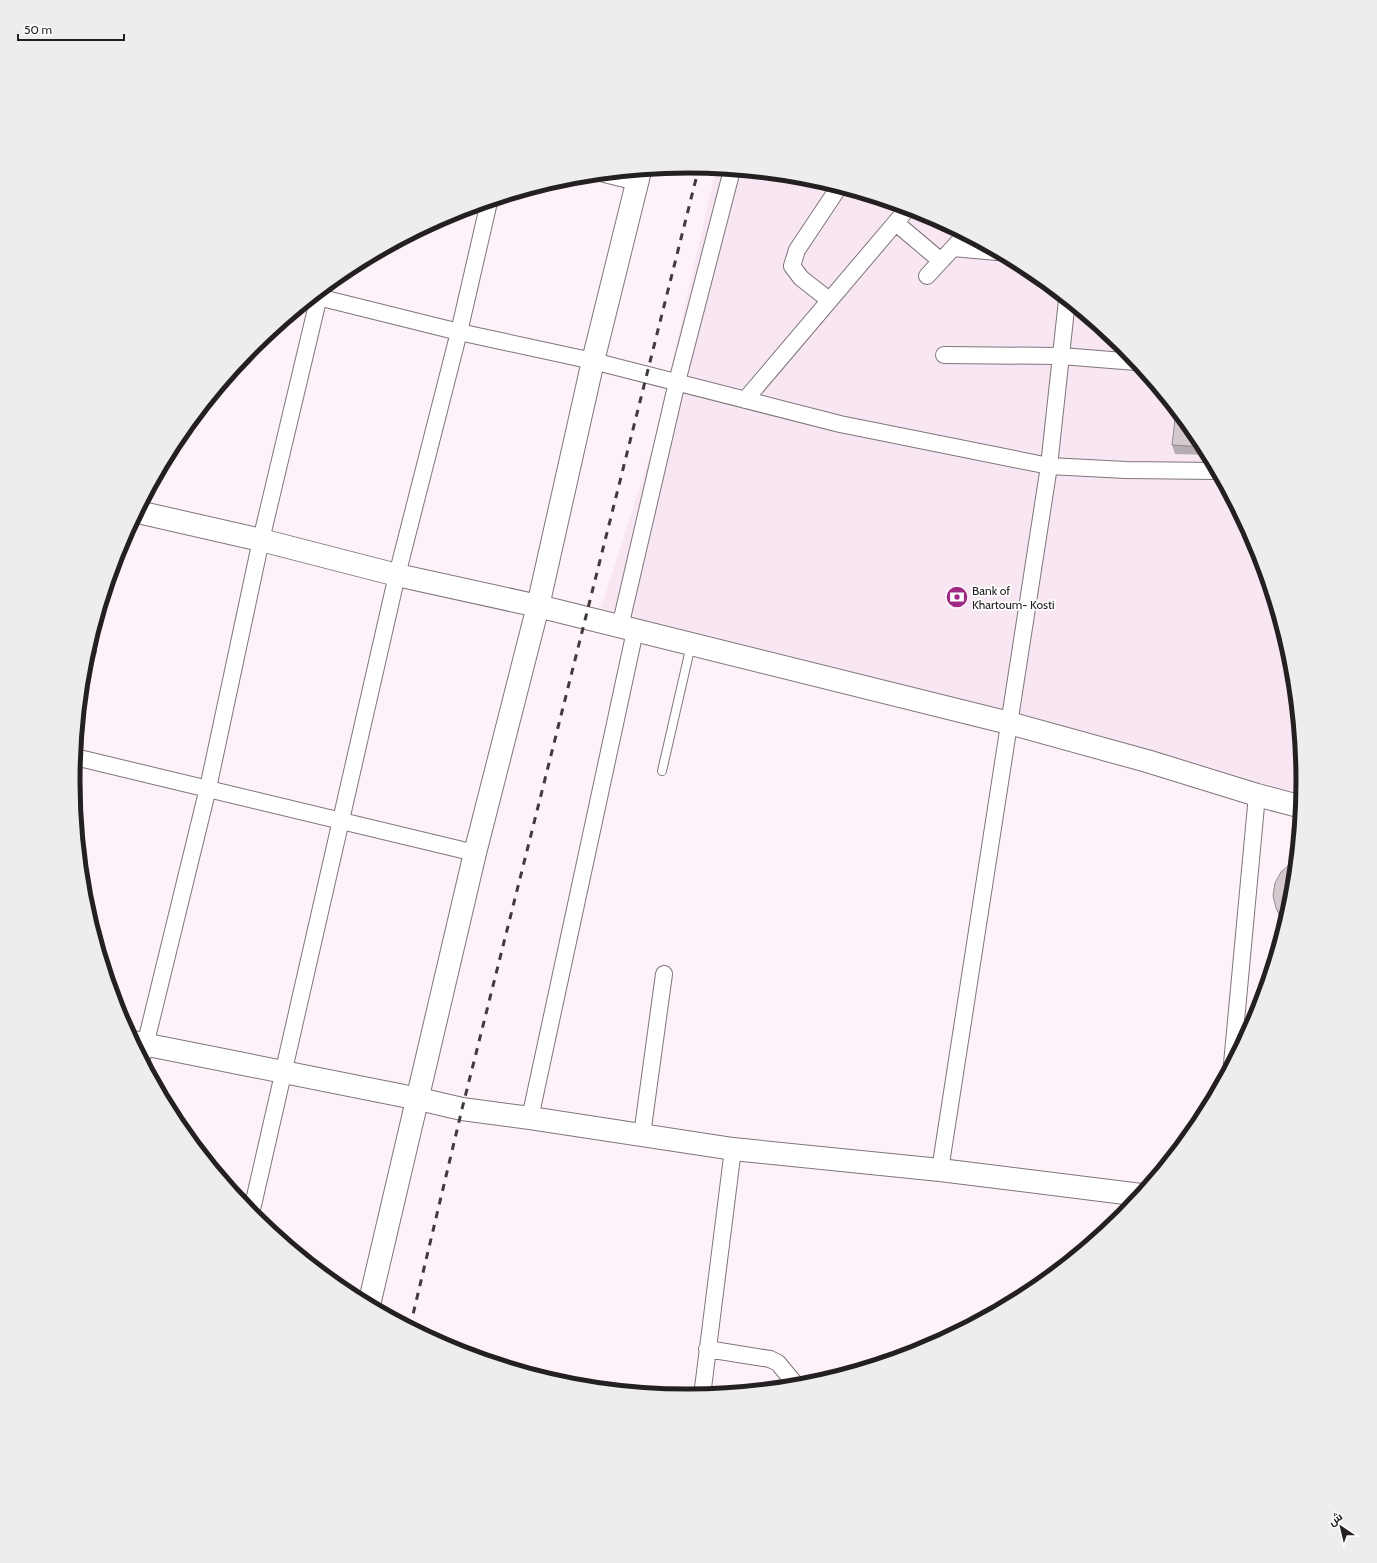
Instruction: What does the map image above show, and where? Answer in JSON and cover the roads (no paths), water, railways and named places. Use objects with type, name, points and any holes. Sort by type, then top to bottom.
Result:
[{"type":"main road","points":[[371,1300],[419,1098],[475,853],[538,606],[593,361],[638,176]]},
{"type":"main road","points":[[143,513],[261,540],[397,575],[538,606],[1009,723],[1296,806]]},
{"type":"main road","points":[[142,1048],[284,1072],[419,1098],[462,1109],[732,1149],[940,1170],[1135,1194]]},
{"type":"street","points":[[530,1118],[677,382],[731,174]]},
{"type":"street","points":[[830,300],[801,278],[792,266],[796,250],[836,192]]},
{"type":"street","points":[[253,1206],[397,575],[459,332],[489,207]]},
{"type":"street","points":[[745,400],[904,213]]},
{"type":"street","points":[[896,223],[941,261]]},
{"type":"street","points":[[928,276],[962,238]]},
{"type":"street","points":[[953,248],[986,251]]},
{"type":"street","points":[[322,296],[459,332],[593,361],[840,424],[1049,466],[1126,470],[1211,471]]},
{"type":"street","points":[[141,1046],[208,788],[261,540],[316,301]]},
{"type":"street","points":[[940,1170],[1049,466],[1066,305]]},
{"type":"street","points":[[944,355],[1061,356],[1129,361]]},
{"type":"street","points":[[81,758],[475,853]]},
{"type":"street","points":[[1233,1053],[1257,795]]},
{"type":"street","points":[[642,1135],[664,974]]},
{"type":"street","points":[[703,1390],[732,1149]]},
{"type":"street","points":[[707,1349],[770,1359],[778,1363],[793,1381]]},
{"type":"lane","points":[[662,771],[691,644]]},
{"type":"railway","points":[[411,1323],[462,1109],[697,173]]},
{"type":"place","name":"Bank of Khartoum- Kosti","points":[[957,597]]}]
